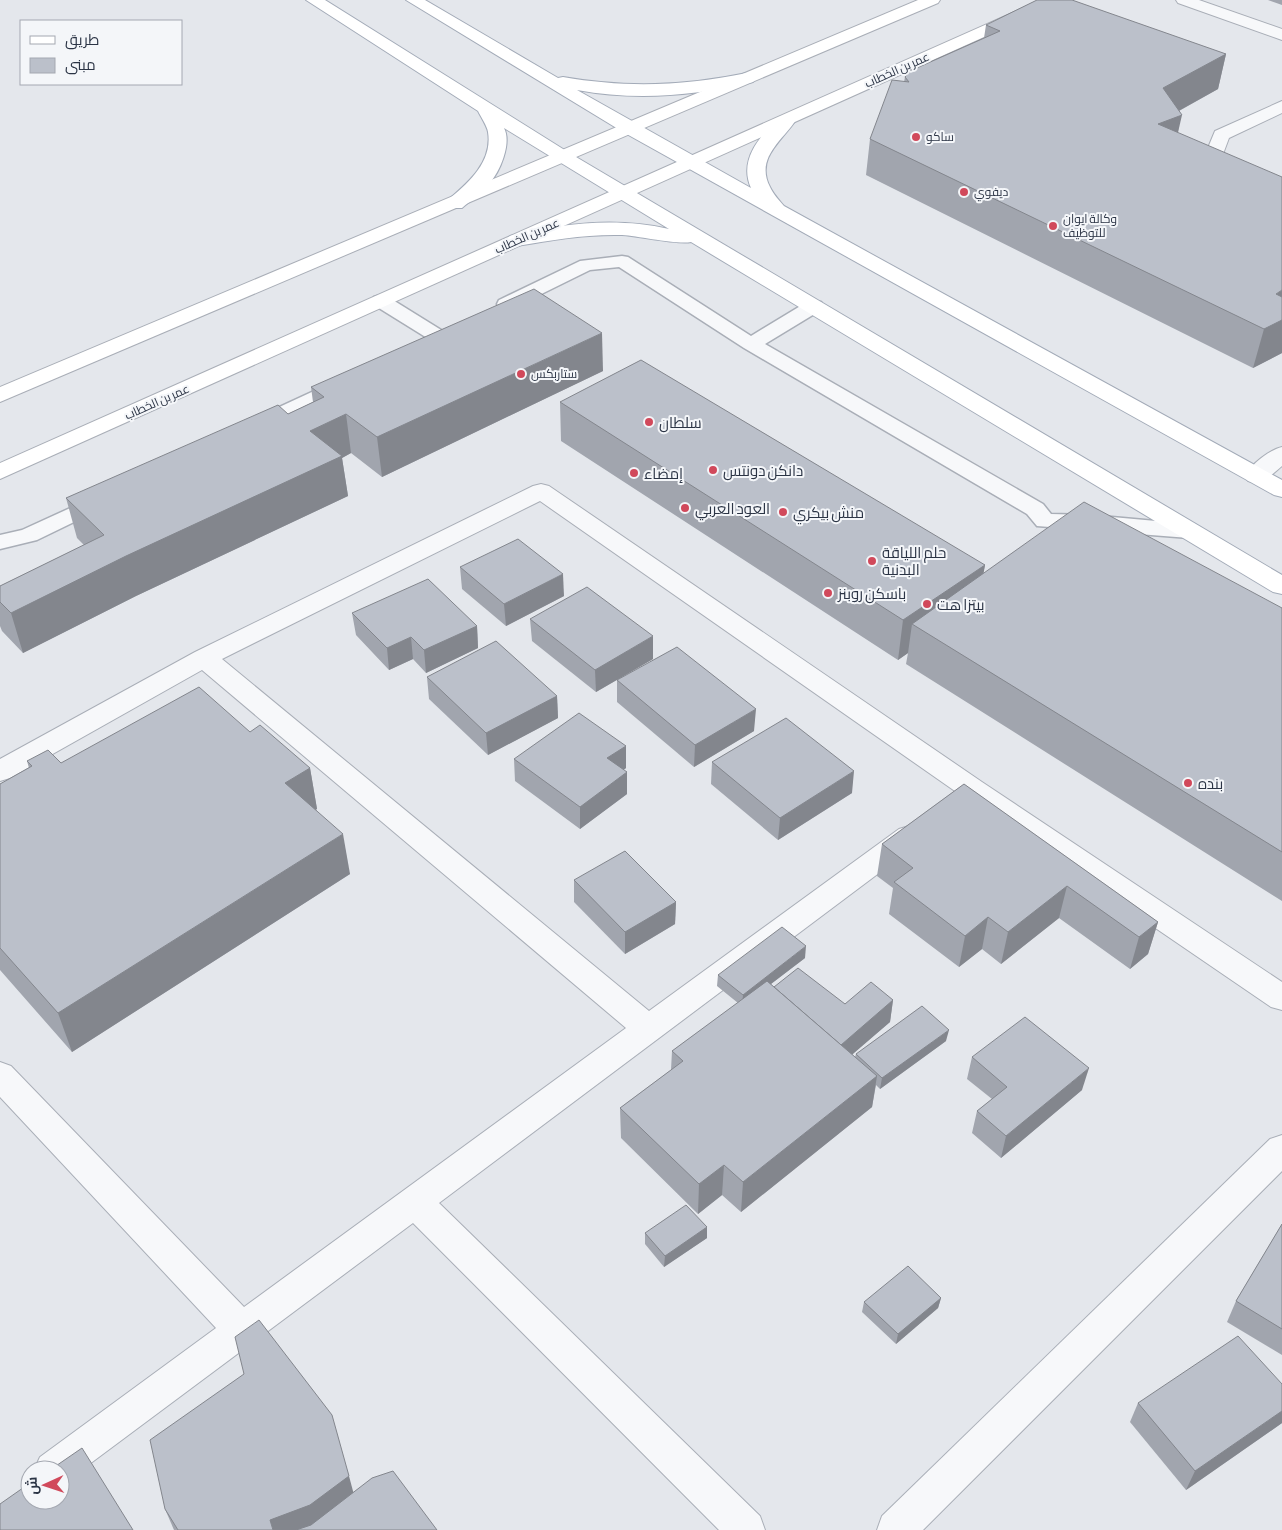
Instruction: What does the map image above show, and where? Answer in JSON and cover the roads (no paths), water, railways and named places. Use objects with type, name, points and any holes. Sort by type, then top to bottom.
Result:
[{"type":"main road","points":[[314,0],[564,158],[1282,586]]},
{"type":"main road","points":[[414,0],[629,128],[1282,490]]},
{"type":"main road","points":[[0,394],[564,158],[629,128],[932,0]]},
{"type":"main road","name":"عمر بن الخطاب","points":[[0,472],[1054,0]]},
{"type":"main road","points":[[546,79],[593,88],[640,92],[698,89],[747,78]]},
{"type":"main road","points":[[455,204],[482,181],[495,155],[497,132],[485,108]]},
{"type":"main road","points":[[778,211],[759,184],[756,163],[767,141],[787,120]]},
{"type":"main road","points":[[517,240],[569,230],[618,228],[661,232],[710,245]]},
{"type":"street","points":[[1184,0],[1282,35]]},
{"type":"street","points":[[1282,106],[1221,135],[1214,155],[1233,175],[1282,196]]},
{"type":"street","points":[[1256,476],[1282,454]]},
{"type":"street","points":[[0,771],[204,658],[541,490],[950,805],[1282,998]]},
{"type":"street","points":[[204,658],[649,1028]]},
{"type":"street","points":[[66,1460],[950,805]]},
{"type":"street","points":[[0,1075],[242,1330]]},
{"type":"street","points":[[904,1527],[1282,1149]]},
{"type":"street","points":[[415,1202],[746,1530]]},
{"type":"lane","points":[[491,311],[586,265],[622,261],[751,344],[1035,509],[1045,521],[1090,522],[1189,531]]},
{"type":"lane","points":[[381,301],[439,337]]},
{"type":"lane","points":[[751,344],[814,306]]},
{"type":"lane","points":[[234,436],[358,376]]},
{"type":"lane","points":[[0,542],[29,535],[118,492]]},
{"type":"place","name":"ساكو","points":[[916,137]]},
{"type":"place","name":"ديفوي","points":[[964,192]]},
{"type":"place","name":"وكالة ايوان للتوظيف","points":[[1053,226]]},
{"type":"place","name":"ستاربكس","points":[[521,374]]},
{"type":"place","name":"سلطان","points":[[649,422]]},
{"type":"place","name":"دانكن دونتس","points":[[713,470]]},
{"type":"place","name":"إمضاء","points":[[634,473]]},
{"type":"place","name":"العود العربي","points":[[685,508]]},
{"type":"place","name":"منش بيكري","points":[[783,512]]},
{"type":"place","name":"حلم اللياقة البدنية","points":[[872,561]]},
{"type":"place","name":"باسكن روبنز","points":[[828,593]]},
{"type":"place","name":"بيتزا هت","points":[[927,604]]},
{"type":"place","name":"بنده","points":[[1188,783]]}]
